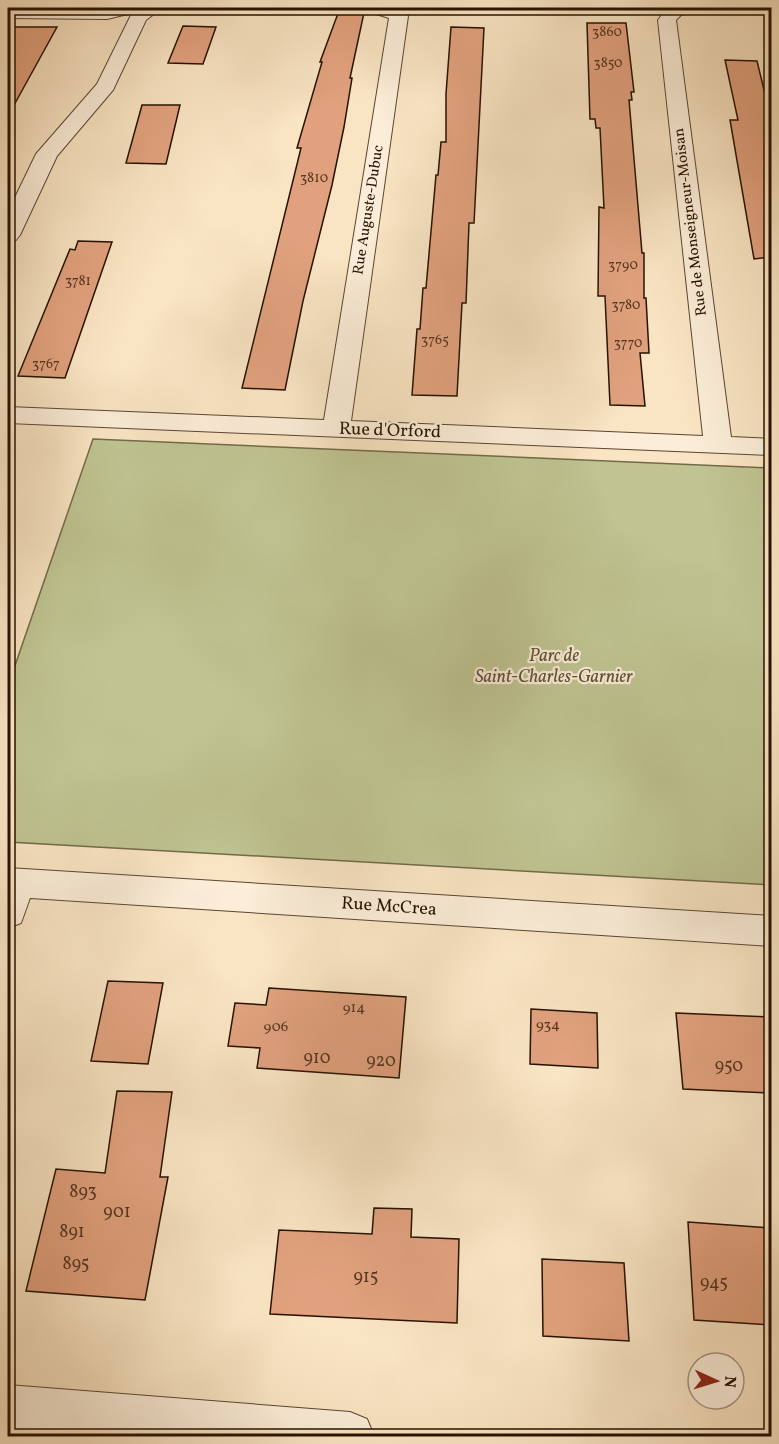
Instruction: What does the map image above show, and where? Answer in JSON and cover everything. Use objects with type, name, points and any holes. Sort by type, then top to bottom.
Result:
[{"type":"street","points":[[8,12],[107,13],[128,8]]},
{"type":"street","points":[[8,235],[46,154],[106,86],[138,18],[153,8]]},
{"type":"street","name":"Rue Auguste-Dubuc","points":[[336,429],[399,16],[390,10],[377,8]]},
{"type":"street","name":"Rue de Monseigneur-Moisan","points":[[683,8],[674,10],[667,20],[718,445]]},
{"type":"street","name":"Rue d'Orford","points":[[8,415],[771,447]]},
{"type":"street","name":"Rue McCrea","points":[[10,892],[771,932]]},
{"type":"street","points":[[8,1408],[350,1437]]},
{"type":"green space","name":"Parc de Saint-Charles-Garnier","points":[[93,439],[771,468],[771,885],[8,842],[8,686]]},
{"type":"building","points":[[340,8],[365,8],[350,78],[352,78],[344,127],[332,185],[303,301],[285,390],[242,388],[301,148],[297,148],[322,62],[320,62]]},
{"type":"building","points":[[587,23],[626,23],[634,92],[631,92],[632,100],[629,100],[642,253],[644,253],[644,298],[646,298],[649,353],[640,353],[645,406],[610,405],[605,296],[598,296],[599,207],[604,208],[600,128],[596,128],[595,119],[590,119]]},
{"type":"building","points":[[183,26],[216,27],[203,64],[168,63]]},
{"type":"building","points":[[8,27],[57,27],[8,116]]},
{"type":"building","points":[[451,27],[484,28],[474,223],[469,223],[466,303],[462,303],[457,396],[412,395],[417,329],[420,329],[423,288],[426,288],[436,175],[438,175],[441,142],[446,142],[446,94]]},
{"type":"building","points":[[725,60],[757,61],[765,94],[771,130],[766,130],[771,158],[771,257],[754,259],[730,120],[738,120]]},
{"type":"building","points":[[142,105],[180,105],[166,164],[126,163]]},
{"type":"building","points":[[78,241],[112,242],[65,378],[18,376],[70,249],[75,250]]},
{"type":"building","points":[[108,981],[163,983],[148,1064],[91,1061]]},
{"type":"building","points":[[269,988],[406,997],[399,1078],[257,1068],[260,1048],[228,1046],[235,1003],[266,1005]]},
{"type":"building","points":[[531,1009],[597,1013],[598,1068],[530,1064]]},
{"type":"building","points":[[676,1013],[771,1017],[771,1093],[683,1089]]},
{"type":"building","points":[[117,1091],[172,1092],[160,1177],[168,1177],[145,1300],[26,1291],[56,1169],[105,1173]]},
{"type":"building","points":[[374,1208],[412,1209],[411,1237],[459,1239],[457,1323],[270,1314],[279,1230],[372,1234]]},
{"type":"building","points":[[688,1222],[771,1228],[771,1325],[694,1320]]},
{"type":"building","points":[[542,1259],[624,1263],[629,1341],[543,1336]]}]
